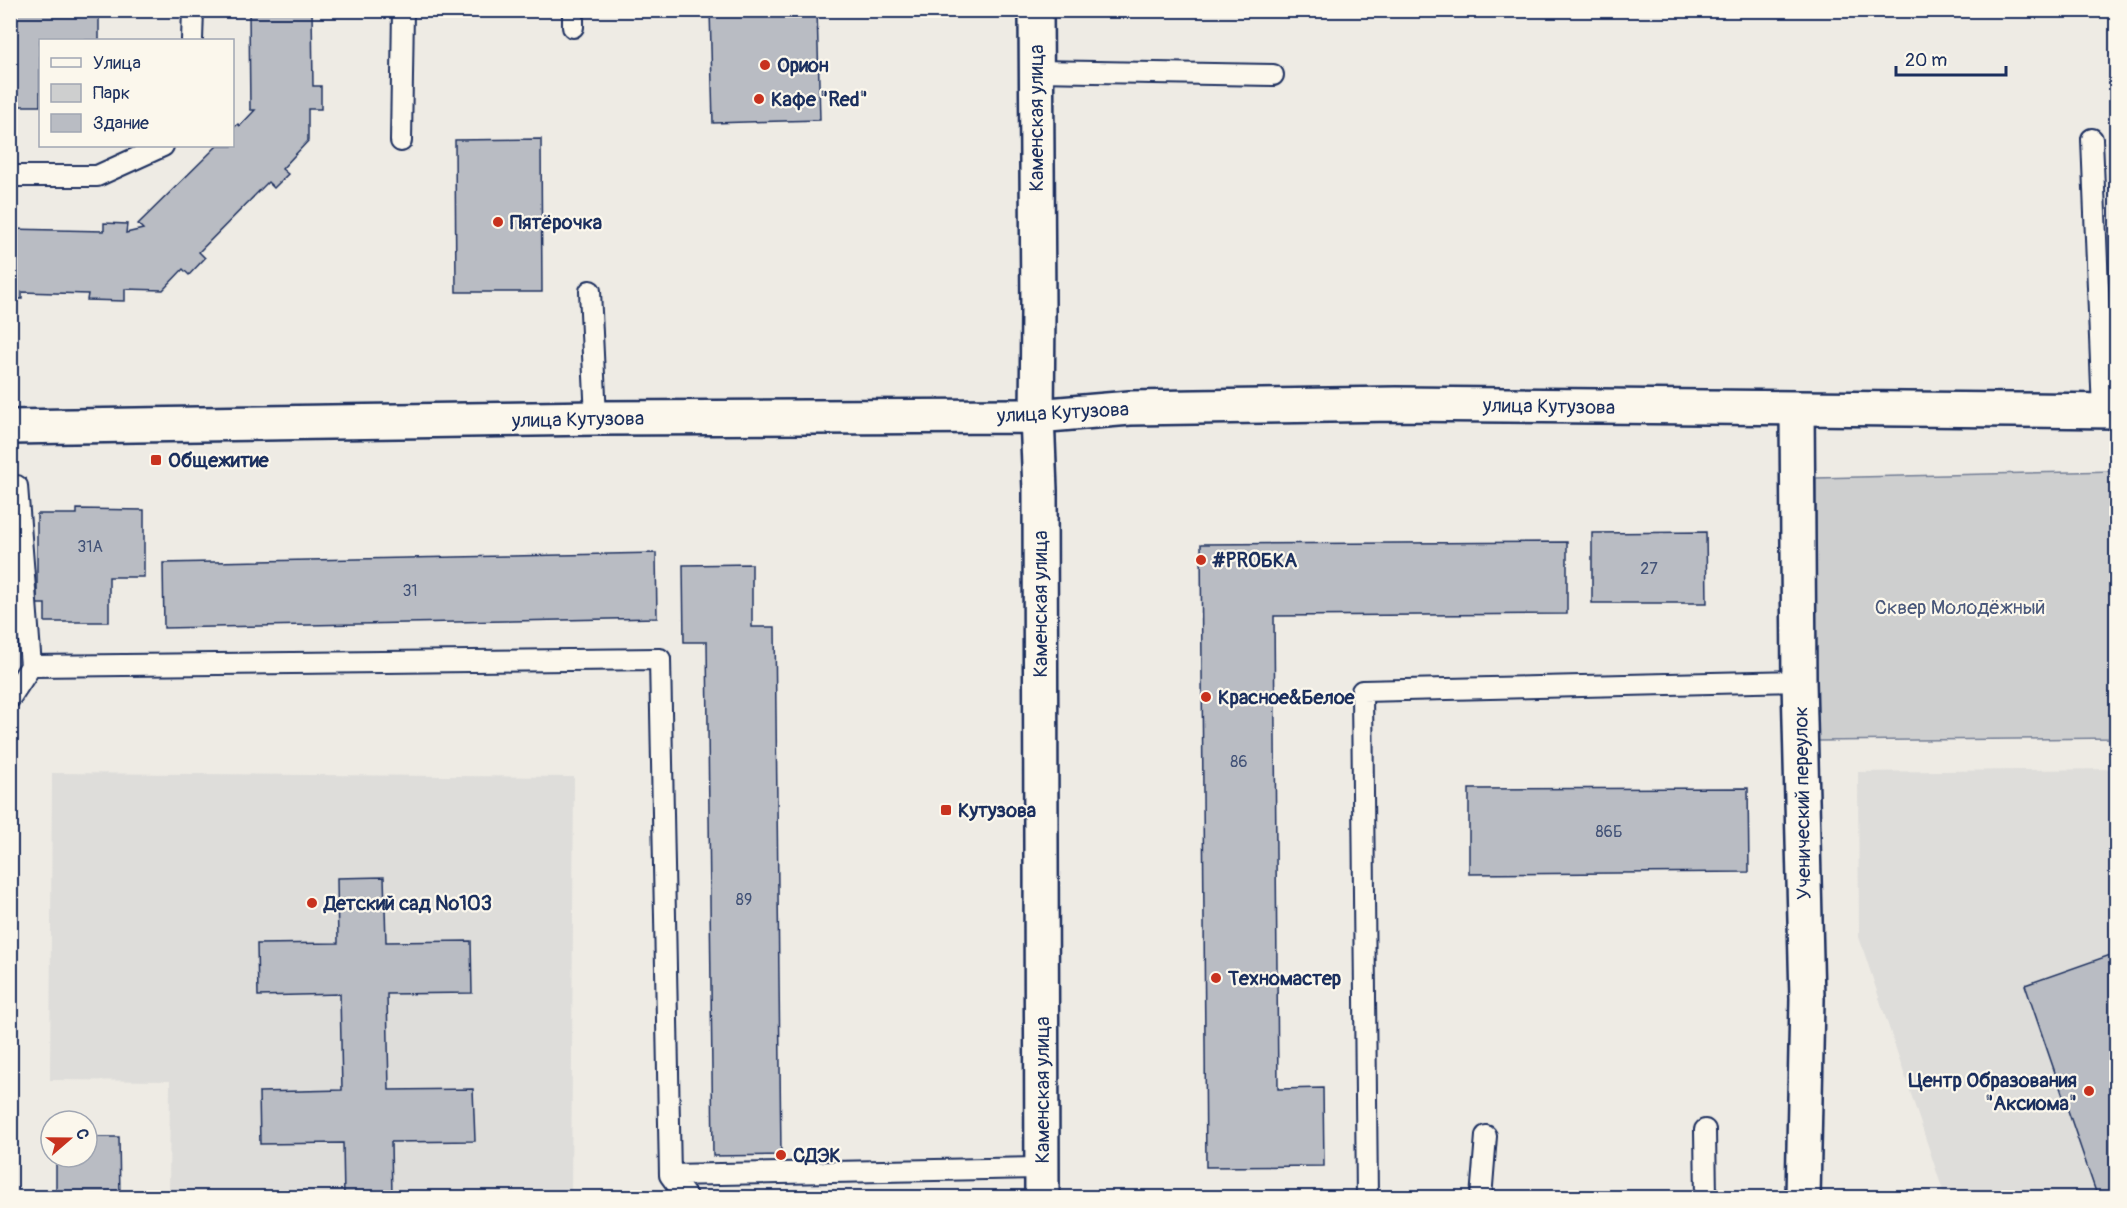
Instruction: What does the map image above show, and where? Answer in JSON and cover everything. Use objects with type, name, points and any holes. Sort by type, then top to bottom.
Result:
[{"type":"street","name":"Каменская улица","points":[[1036,10],[1042,1183]]},
{"type":"street","name":"улица Кутузова","points":[[10,427],[596,418],[1037,416],[1130,408],[1396,404],[1797,410],[2110,411]]},
{"type":"street","name":"Ученический переулок","points":[[1797,410],[1799,681],[1807,999],[1803,1197]]},
{"type":"lane","points":[[192,39],[193,10]]},
{"type":"lane","points":[[401,141],[403,10]]},
{"type":"lane","points":[[1035,71],[1273,75]]},
{"type":"lane","points":[[2092,139],[2110,411]]},
{"type":"lane","points":[[10,176],[97,176],[161,147]]},
{"type":"lane","points":[[590,291],[596,418]]},
{"type":"lane","points":[[10,698],[31,666],[17,486]]},
{"type":"lane","points":[[31,666],[660,659],[670,1175],[687,1197]]},
{"type":"lane","points":[[1367,1197],[1362,691],[1799,681]]},
{"type":"lane","points":[[1705,1130],[1706,1197]]},
{"type":"lane","points":[[1481,1197],[1486,1136]]},
{"type":"lane","points":[[670,1175],[1042,1183]]},
{"type":"shaded area","points":[[2116,769],[2116,1197],[1945,1197],[1859,937],[1858,772]]},
{"type":"shaded area","name":"Детский сад №103","points":[[52,773],[574,777],[571,1197],[169,1197],[170,1081],[50,1080]]},
{"type":"green space","name":"Сквер Молодёжный","points":[[2116,471],[2116,738],[1815,741],[1816,478]]},
{"type":"building","points":[[10,10],[99,10],[99,39],[39,39],[39,106],[10,106]]},
{"type":"building","points":[[249,10],[312,10],[313,86],[321,86],[321,109],[308,109],[308,141],[282,169],[288,174],[274,188],[268,182],[199,252],[205,258],[189,275],[183,269],[163,290],[125,289],[125,301],[87,300],[88,294],[22,292],[22,299],[10,299],[10,229],[104,231],[104,223],[127,224],[126,233],[143,229],[138,224],[216,147],[234,147],[234,127],[238,124],[240,126],[255,110],[250,110]]},
{"type":"building","name":"Орион","points":[[710,10],[817,10],[820,120],[713,123]]},
{"type":"building","name":"Пятёрочка","points":[[541,139],[542,292],[456,292],[455,140]]},
{"type":"building","points":[[77,509],[144,510],[144,577],[109,577],[109,622],[45,622],[45,604],[37,604],[37,514],[77,514]]},
{"type":"building","points":[[1706,532],[1707,603],[1592,603],[1592,533]]},
{"type":"building","points":[[1567,542],[1567,614],[1274,616],[1278,1089],[1323,1088],[1324,1166],[1206,1167],[1201,544]]},
{"type":"building","points":[[656,553],[657,618],[164,628],[163,563]]},
{"type":"building","points":[[752,564],[752,627],[775,627],[781,1155],[713,1156],[707,642],[684,642],[683,565]]},
{"type":"building","points":[[1748,788],[1749,872],[1469,874],[1469,789]]},
{"type":"building","points":[[384,877],[386,942],[471,941],[472,993],[387,994],[389,1090],[473,1089],[475,1141],[391,1142],[392,1198],[344,1198],[343,1143],[260,1144],[259,1092],[342,1090],[340,994],[258,996],[257,944],[338,943],[337,878]]},
{"type":"building","name":"Центр Образования \"Аксиома\"","points":[[2116,953],[2116,1198],[2098,1198],[2025,985]]},
{"type":"building","points":[[99,1137],[119,1137],[120,1198],[56,1198],[56,1169],[99,1169]]},
{"type":"place","name":"Орион","points":[[765,65]]},
{"type":"place","name":"Кафе \"Red\"","points":[[759,99]]},
{"type":"place","name":"Пятёрочка","points":[[498,222]]},
{"type":"place","name":"Общежитие","points":[[156,460]]},
{"type":"place","name":"#PROБКА","points":[[1201,560]]},
{"type":"place","name":"Красное&Белое","points":[[1206,697]]},
{"type":"place","name":"Кутузова","points":[[946,810]]},
{"type":"place","name":"Детский сад №103","points":[[312,903]]},
{"type":"place","name":"Техномастер","points":[[1216,978]]},
{"type":"place","name":"Центр Образования \"Аксиома\"","points":[[2089,1091]]},
{"type":"place","name":"СДЭК","points":[[781,1155]]}]
